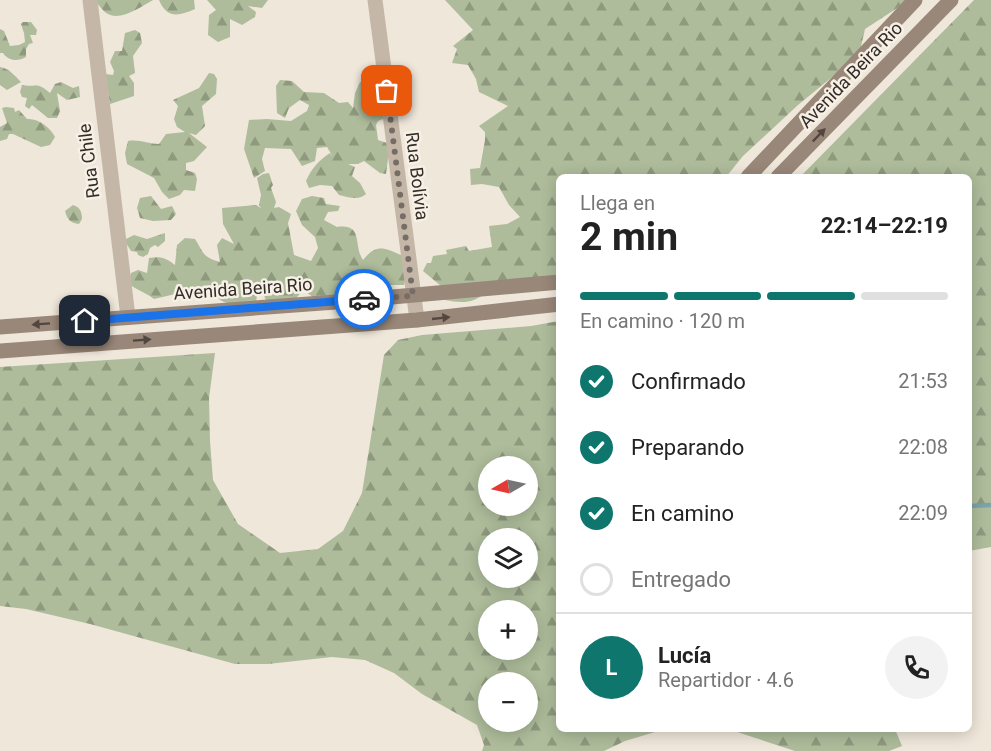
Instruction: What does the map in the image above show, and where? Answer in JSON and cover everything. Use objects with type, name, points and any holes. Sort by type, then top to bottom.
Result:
[{"type":"street","name":"Rua Chile","points":[[90,0],[128,317]]},
{"type":"street","name":"Rua Bolívia","points":[[375,0],[417,320]]},
{"type":"street","name":"Avenida Beira Rio","points":[[751,174],[915,0]]},
{"type":"street","name":"Avenida Beira Rio","points":[[781,174],[951,0]]},
{"type":"street","name":"Avenida Beira Rio","points":[[0,327],[413,296],[556,282]]},
{"type":"street","points":[[0,351],[417,320],[556,304]]},
{"type":"green space","points":[[94,0],[153,0],[131,12],[113,16],[106,13]]},
{"type":"green space","points":[[159,0],[194,0],[195,9],[179,14],[170,13]]},
{"type":"green space","points":[[207,0],[268,0],[262,8],[248,6],[256,12],[255,17],[242,25],[230,19],[230,37],[218,42],[208,35],[209,15],[216,10]]},
{"type":"green space","points":[[445,0],[905,0],[905,3],[865,29],[859,55],[798,105],[743,156],[728,174],[556,174],[556,285],[485,293],[471,301],[462,302],[445,300],[441,286],[423,271],[427,263],[431,263],[433,256],[447,254],[446,250],[466,246],[469,251],[492,247],[489,226],[507,224],[520,217],[509,205],[499,187],[471,185],[470,169],[480,168],[485,140],[485,132],[479,126],[508,106],[479,92],[476,79],[468,65],[452,63],[457,49],[453,46],[473,30]]},
{"type":"green space","points":[[974,0],[991,0],[991,547],[972,550],[972,174],[803,174]]},
{"type":"green space","points":[[31,22],[37,30],[36,35],[30,35],[33,43],[29,44],[26,49],[26,57],[17,60],[10,59],[0,53],[0,29],[4,31],[10,46],[19,45],[25,42],[21,24]]},
{"type":"green space","points":[[135,30],[140,33],[142,43],[133,56],[135,73],[129,76],[134,83],[134,96],[110,104],[105,74],[113,75],[114,71],[110,62],[115,51],[122,51],[125,33]]},
{"type":"green space","points":[[0,67],[9,71],[21,82],[7,90],[0,85]]},
{"type":"green space","points":[[395,68],[403,75],[408,105],[402,111],[390,107],[388,117],[378,121],[376,125],[378,140],[390,144],[386,174],[380,173],[364,161],[358,164],[348,164],[355,167],[352,176],[360,183],[366,194],[353,198],[339,195],[332,186],[320,185],[309,188],[306,181],[313,169],[330,153],[333,157],[327,147],[317,148],[315,161],[302,166],[291,149],[265,148],[262,159],[265,171],[254,178],[244,149],[249,120],[291,121],[307,111],[309,105],[300,100],[289,108],[285,118],[277,113],[276,86],[280,80],[292,81],[304,92],[324,93],[339,103],[348,102],[353,108],[355,93],[360,82],[370,81],[379,84],[383,70]]},
{"type":"green space","points":[[209,73],[214,74],[217,79],[216,94],[202,106],[205,126],[196,135],[189,133],[207,147],[194,161],[186,163],[186,170],[195,173],[197,179],[195,191],[184,190],[180,195],[169,199],[154,178],[127,164],[125,153],[128,141],[159,144],[166,134],[185,132],[177,127],[174,119],[178,106],[173,100],[199,88]]},
{"type":"green space","points":[[61,82],[73,88],[79,86],[80,97],[67,100],[57,93],[60,111],[57,118],[48,118],[32,105],[29,109],[25,106],[27,98],[22,97],[20,92],[22,85],[39,86],[50,93],[55,84]]},
{"type":"green space","points":[[2,108],[14,108],[15,112],[19,110],[27,119],[35,120],[47,127],[55,137],[50,145],[41,147],[13,134],[9,134],[7,139],[0,141],[0,127],[7,123]]},
{"type":"green space","points":[[269,173],[276,202],[274,208],[279,207],[291,214],[288,223],[294,255],[311,261],[318,248],[315,237],[302,225],[296,211],[302,199],[312,196],[324,198],[326,204],[340,206],[338,211],[328,212],[324,220],[337,227],[351,228],[363,260],[376,249],[389,250],[401,255],[409,269],[404,285],[375,285],[370,292],[313,297],[303,290],[293,302],[268,304],[262,292],[257,295],[256,302],[232,304],[222,301],[214,292],[188,291],[154,299],[128,283],[131,273],[138,270],[147,273],[149,258],[163,258],[175,265],[177,245],[185,238],[195,239],[207,256],[220,262],[217,245],[222,238],[234,244],[223,224],[222,208],[256,205],[261,208],[257,178]]},
{"type":"green space","points":[[151,196],[161,209],[172,206],[176,214],[171,220],[153,221],[140,218],[137,208],[140,198]]},
{"type":"green space","points":[[73,205],[81,212],[82,219],[79,224],[71,222],[65,211]]},
{"type":"green space","points":[[165,233],[165,241],[158,247],[155,245],[150,248],[148,254],[143,257],[131,251],[124,240],[134,235],[147,239]]},
{"type":"green space","points":[[556,322],[556,732],[655,732],[625,741],[604,751],[482,751],[484,745],[479,732],[538,732],[538,672],[478,672],[478,728],[477,725],[422,694],[394,673],[365,660],[332,657],[268,664],[235,664],[90,624],[26,609],[0,606],[0,367],[215,353],[209,398],[213,480],[238,524],[280,553],[318,549],[343,531],[362,493],[384,355],[398,340],[422,335],[531,326]]},
{"type":"green space","points":[[737,732],[896,732],[902,746],[889,751],[795,751]]},
{"type":"waterway","points":[[972,506],[991,505]]},
{"type":"way so far","points":[[364,299],[413,296],[387,91]]},
{"type":"route","points":[[85,321],[364,299]]}]
